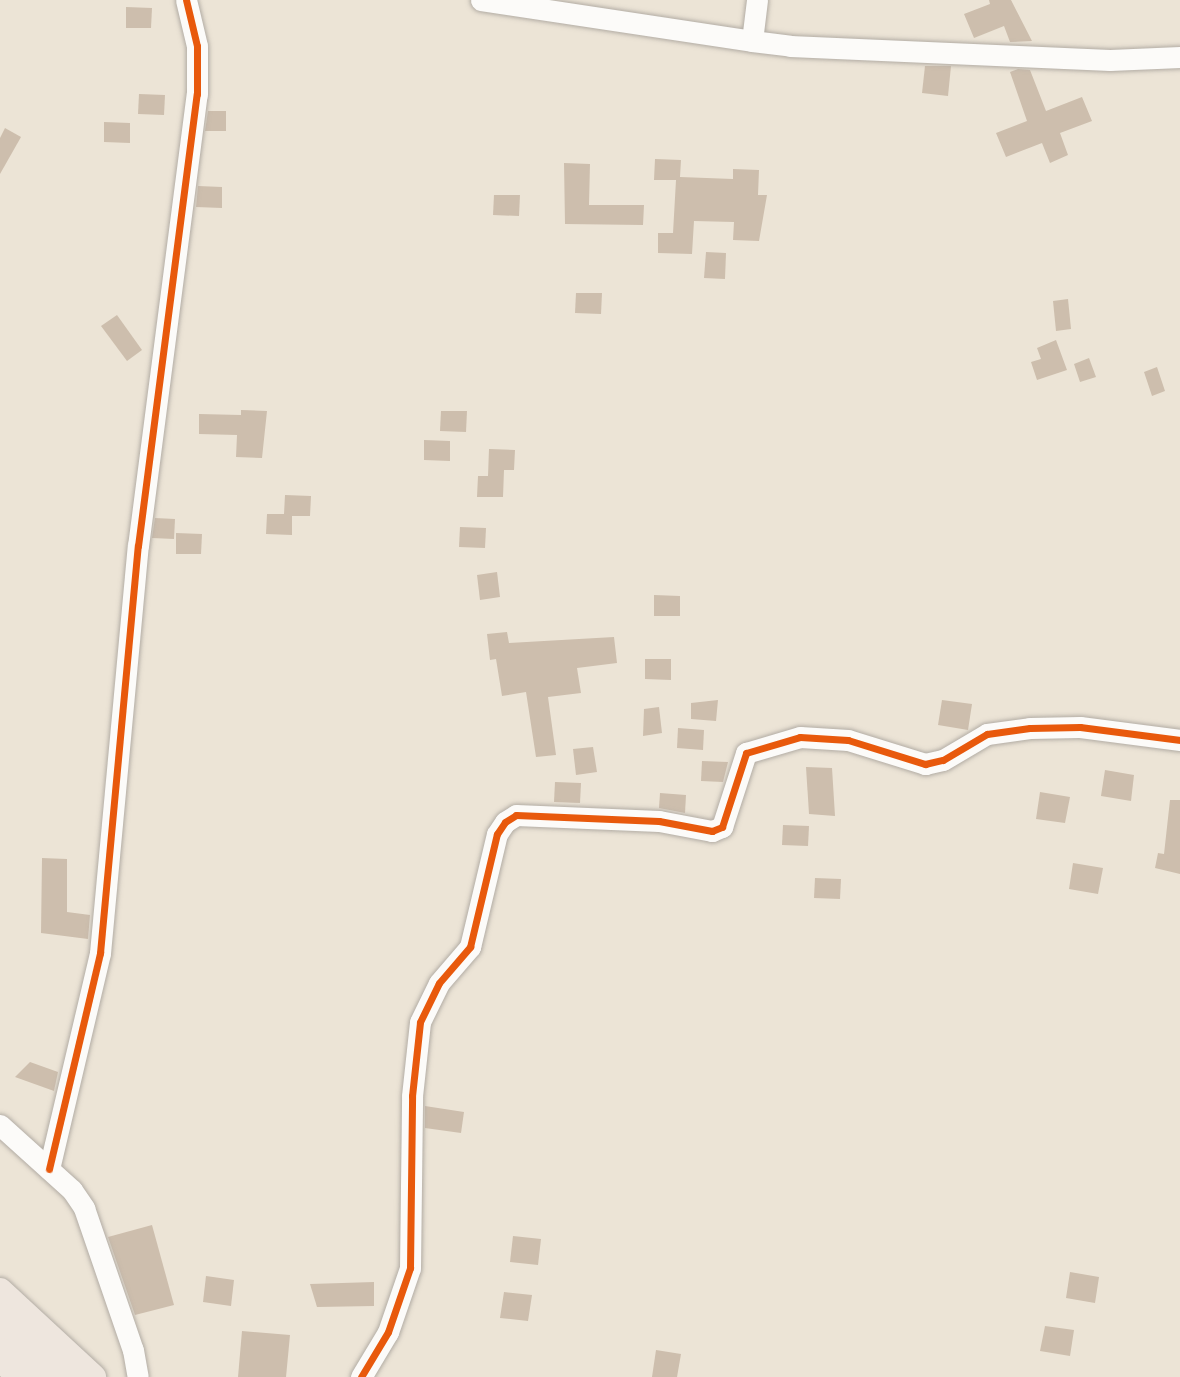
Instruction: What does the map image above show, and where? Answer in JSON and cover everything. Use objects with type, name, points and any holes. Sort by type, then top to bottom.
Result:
[{"type":"highway","points":[[0,1319],[63,1377]]},
{"type":"highway","points":[[0,1354],[25,1377]]},
{"type":"main road","points":[[0,1291],[93,1377]]},
{"type":"street","points":[[49,1169],[100,953],[138,546],[197,94],[197,46],[186,0]]},
{"type":"street","points":[[481,0],[752,41],[1082,59],[1180,57]]},
{"type":"street","points":[[752,41],[757,0]]},
{"type":"street","points":[[361,1377],[392,1322],[410,1268],[412,1096],[420,1022],[439,983],[470,947],[497,834],[505,822],[516,815],[659,821],[712,831],[722,828],[746,753],[800,737],[848,740],[898,759],[925,764],[943,760],[987,734],[1030,729],[1080,727],[1180,740]]},
{"type":"street","points":[[0,1125],[72,1190],[93,1227],[133,1350],[138,1377]]},
{"type":"building","points":[[989,0],[1011,0],[1032,41],[1010,42],[1004,26],[974,38],[964,14],[990,4]]},
{"type":"building","points":[[126,7],[152,8],[151,28],[126,28]]},
{"type":"building","points":[[925,66],[951,66],[948,96],[922,93]]},
{"type":"building","points":[[1018,69],[1030,70],[1046,111],[1082,97],[1092,121],[1060,133],[1068,155],[1050,163],[1042,143],[1006,157],[996,133],[1027,121],[1010,72]]},
{"type":"building","points":[[139,94],[165,95],[164,115],[138,114]]},
{"type":"building","points":[[208,111],[226,111],[226,131],[205,131]]},
{"type":"building","points":[[104,122],[130,123],[130,143],[104,142]]},
{"type":"building","points":[[5,128],[21,137],[0,174],[0,138]]},
{"type":"building","points":[[655,159],[681,160],[680,177],[733,179],[733,169],[759,170],[758,195],[767,195],[759,241],[733,240],[734,222],[694,221],[692,254],[658,253],[658,233],[673,233],[676,180],[654,180]]},
{"type":"building","points":[[564,163],[590,164],[589,205],[644,205],[643,225],[565,224]]},
{"type":"building","points":[[198,186],[222,187],[222,208],[196,207]]},
{"type":"building","points":[[494,195],[520,195],[519,216],[493,215]]},
{"type":"building","points":[[706,252],[726,253],[725,279],[704,278]]},
{"type":"building","points":[[576,293],[602,293],[601,314],[575,313]]},
{"type":"building","points":[[1068,299],[1071,329],[1056,331],[1053,301]]},
{"type":"building","points":[[117,315],[142,350],[127,361],[101,326]]},
{"type":"building","points":[[1056,340],[1067,370],[1037,380],[1031,362],[1041,359],[1037,348]]},
{"type":"building","points":[[1089,358],[1096,377],[1080,382],[1074,364]]},
{"type":"building","points":[[1157,367],[1165,391],[1152,396],[1144,372]]},
{"type":"building","points":[[241,410],[267,411],[262,458],[236,457],[237,435],[199,434],[199,414],[241,415]]},
{"type":"building","points":[[441,411],[467,411],[466,432],[440,431]]},
{"type":"building","points":[[424,440],[450,441],[450,461],[424,460]]},
{"type":"building","points":[[489,449],[515,450],[514,470],[504,470],[503,497],[477,497],[478,476],[488,476]]},
{"type":"building","points":[[285,495],[311,496],[310,516],[292,516],[292,535],[266,534],[267,514],[284,514]]},
{"type":"building","points":[[155,518],[175,519],[174,539],[152,538]]},
{"type":"building","points":[[460,527],[486,528],[485,548],[459,547]]},
{"type":"building","points":[[176,533],[202,534],[201,554],[176,554]]},
{"type":"building","points":[[497,572],[500,597],[480,600],[477,575]]},
{"type":"building","points":[[654,595],[680,596],[680,616],[654,616]]},
{"type":"building","points":[[507,632],[509,643],[614,637],[617,663],[577,668],[581,693],[548,697],[556,755],[536,757],[526,692],[502,696],[496,659],[490,660],[487,634]]},
{"type":"building","points":[[645,659],[671,659],[671,680],[645,679]]},
{"type":"building","points":[[718,700],[716,721],[691,719],[691,703]]},
{"type":"building","points":[[942,700],[972,704],[968,730],[938,725]]},
{"type":"building","points":[[659,707],[662,733],[643,736],[644,709]]},
{"type":"building","points":[[678,728],[704,730],[703,750],[677,748]]},
{"type":"building","points":[[593,747],[597,772],[576,775],[573,749]]},
{"type":"building","points":[[702,761],[728,762],[723,782],[701,781]]},
{"type":"building","points":[[806,767],[832,768],[835,816],[809,814]]},
{"type":"building","points":[[1105,770],[1134,775],[1131,801],[1101,796]]},
{"type":"building","points":[[555,782],[581,783],[580,803],[554,802]]},
{"type":"building","points":[[1040,792],[1070,797],[1065,823],[1036,819]]},
{"type":"building","points":[[660,793],[686,795],[685,813],[659,808]]},
{"type":"building","points":[[1170,800],[1180,800],[1180,874],[1155,868],[1158,853],[1164,854]]},
{"type":"building","points":[[783,825],[809,826],[808,846],[782,845]]},
{"type":"building","points":[[42,858],[67,859],[67,912],[90,915],[88,939],[41,933]]},
{"type":"building","points":[[1073,863],[1103,868],[1098,894],[1069,889]]},
{"type":"building","points":[[815,878],[841,879],[840,899],[814,898]]},
{"type":"building","points":[[30,1062],[58,1072],[54,1091],[15,1077]]},
{"type":"building","points":[[425,1106],[464,1112],[461,1133],[425,1128]]},
{"type":"building","points":[[152,1225],[174,1305],[135,1315],[108,1237]]},
{"type":"building","points":[[513,1236],[541,1239],[538,1265],[510,1262]]},
{"type":"building","points":[[1070,1272],[1099,1277],[1095,1303],[1066,1298]]},
{"type":"building","points":[[206,1276],[234,1280],[231,1306],[203,1302]]},
{"type":"building","points":[[374,1282],[374,1306],[317,1307],[310,1284]]},
{"type":"building","points":[[504,1292],[532,1295],[528,1321],[500,1318]]},
{"type":"building","points":[[1045,1326],[1074,1330],[1070,1356],[1040,1351]]},
{"type":"building","points":[[242,1331],[290,1335],[286,1377],[238,1377]]},
{"type":"building","points":[[656,1350],[681,1354],[677,1377],[652,1377]]},
{"type":"cycle path","points":[[49,1169],[100,953],[138,546],[197,94],[197,46],[186,0]]},
{"type":"cycle path","points":[[361,1377],[388,1332],[410,1268],[412,1096],[420,1022],[439,983],[470,947],[497,834],[505,822],[516,815],[659,821],[712,831],[722,827],[746,753],[800,737],[848,740],[925,764],[943,760],[987,734],[1030,728],[1080,727],[1180,740]]}]
